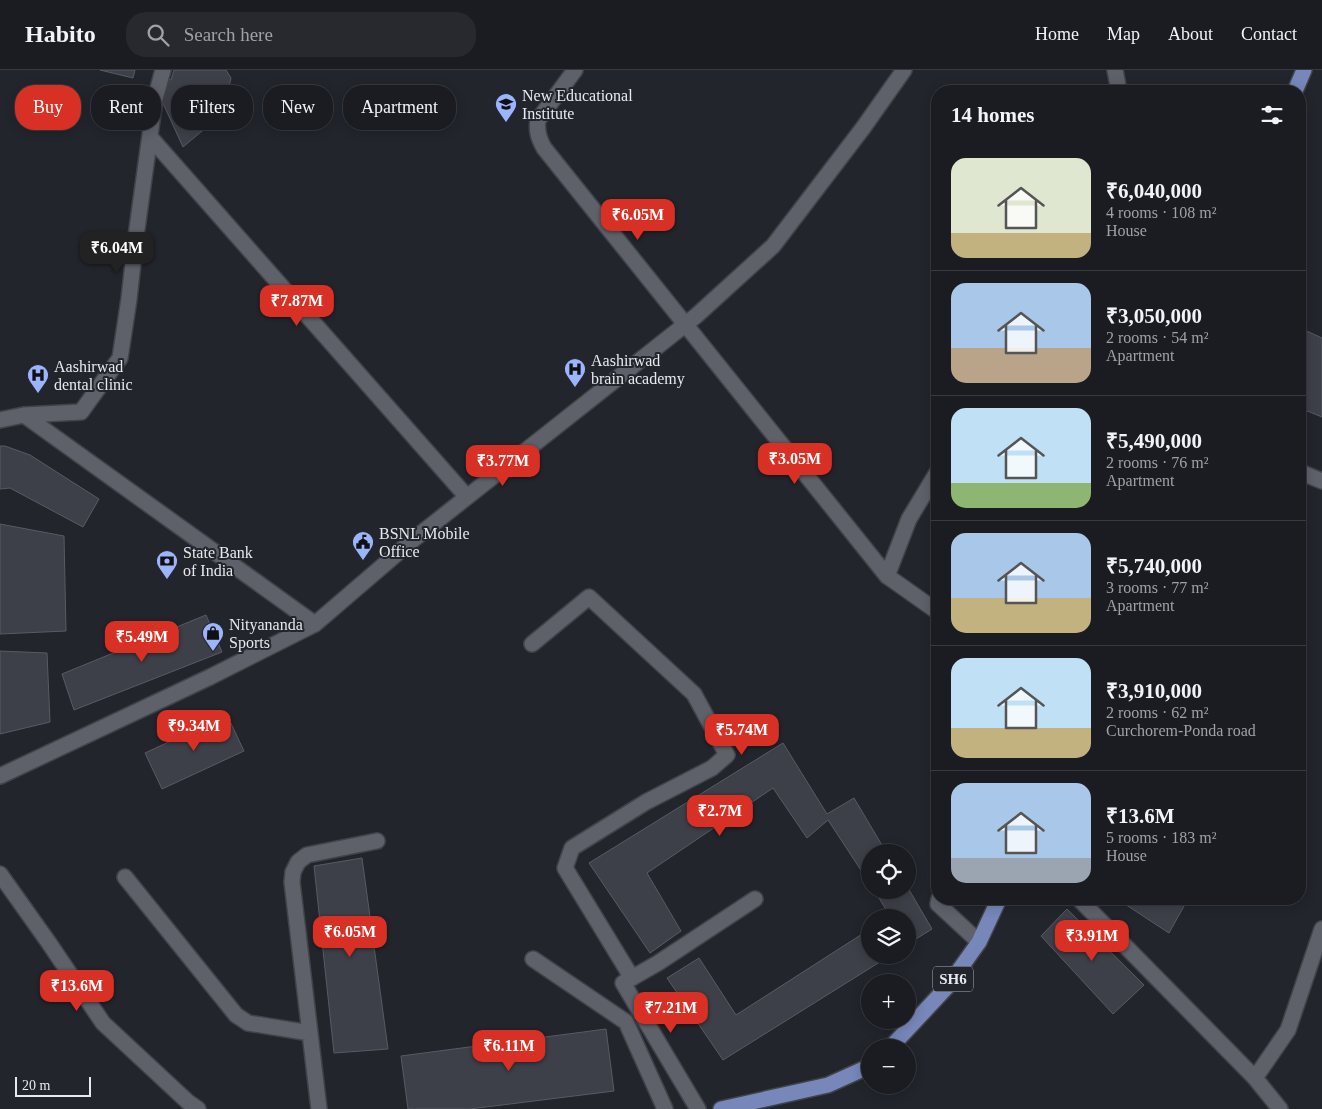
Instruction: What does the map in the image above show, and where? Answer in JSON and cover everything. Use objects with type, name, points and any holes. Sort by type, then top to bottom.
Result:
[{"type":"main road","points":[[1298,85],[1304,70]]},
{"type":"main road","name":"SH6","points":[[899,1039],[948,987],[979,942],[996,905]]},
{"type":"main road","points":[[721,1109],[828,1085],[861,1070]]},
{"type":"street","points":[[0,420],[24,415],[81,412],[120,358],[155,99],[163,70]]},
{"type":"street","points":[[575,70],[538,120],[536,128],[538,138],[544,148],[887,576],[931,607]]},
{"type":"street","points":[[0,776],[210,677],[315,624],[414,539],[696,316],[773,246],[863,128],[904,70]]},
{"type":"street","points":[[1115,70],[1118,85]]},
{"type":"street","points":[[150,137],[467,497]]},
{"type":"street","points":[[24,415],[315,624]]},
{"type":"street","points":[[1306,474],[1322,481]]},
{"type":"street","points":[[887,576],[909,519],[931,483]]},
{"type":"street","points":[[532,644],[589,597],[694,694],[727,755],[712,768],[646,802],[572,848],[565,868],[632,978]]},
{"type":"street","points":[[320,1109],[292,882],[293,872],[298,862],[307,855],[377,840]]},
{"type":"street","points":[[0,874],[103,1023],[188,1102],[198,1109]]},
{"type":"street","points":[[125,876],[236,1016],[248,1023],[310,1033]]},
{"type":"street","points":[[698,1109],[623,984],[755,899]]},
{"type":"street","points":[[939,905],[979,942]]},
{"type":"street","points":[[1085,905],[1255,1078],[1280,1109]]},
{"type":"street","points":[[1255,1078],[1288,1030],[1322,929]]},
{"type":"street","points":[[533,959],[626,1022],[664,1109]]},
{"type":"building","points":[[100,70],[135,70],[133,78]]},
{"type":"building","points":[[174,70],[226,70],[231,78],[229,85],[171,85],[171,121],[161,99],[168,79],[171,80]]},
{"type":"building","points":[[175,130],[203,130],[183,147]]},
{"type":"building","points":[[1306,331],[1322,338],[1322,417],[1306,410]]},
{"type":"building","points":[[0,446],[30,455],[99,499],[83,527],[10,488],[0,489]]},
{"type":"building","points":[[0,524],[64,536],[66,631],[0,634]]},
{"type":"building","points":[[206,615],[222,652],[74,710],[62,674]]},
{"type":"building","points":[[0,651],[47,653],[50,722],[0,734]]},
{"type":"building","points":[[227,715],[244,751],[162,789],[145,753]]},
{"type":"building","points":[[783,743],[827,814],[854,798],[881,844],[861,844],[861,870],[828,820],[807,838],[773,788],[647,873],[681,931],[650,953],[589,863]]},
{"type":"building","points":[[362,858],[388,1049],[334,1053],[314,866]]},
{"type":"building","points":[[880,899],[914,899],[932,929],[916,939],[916,909],[886,909]]},
{"type":"building","points":[[1126,905],[1185,905],[1169,933]]},
{"type":"building","points":[[1067,909],[1144,985],[1113,1014],[1041,936]]},
{"type":"building","points":[[861,935],[861,964],[877,964],[723,1060],[667,978],[699,958],[736,1015]]},
{"type":"building","points":[[606,1029],[614,1091],[470,1109],[408,1109],[401,1056]]},
{"type":"place","name":"New Educational Institute","points":[[506,123]]},
{"type":"place","name":"Aashirwad brain academy","points":[[575,388]]},
{"type":"place","name":"Aashirwad dental clinic","points":[[38,394]]},
{"type":"place","name":"BSNL Mobile Office","points":[[363,561]]},
{"type":"place","name":"State Bank of India","points":[[167,580]]},
{"type":"place","name":"Nityananda Sports","points":[[213,652]]}]
